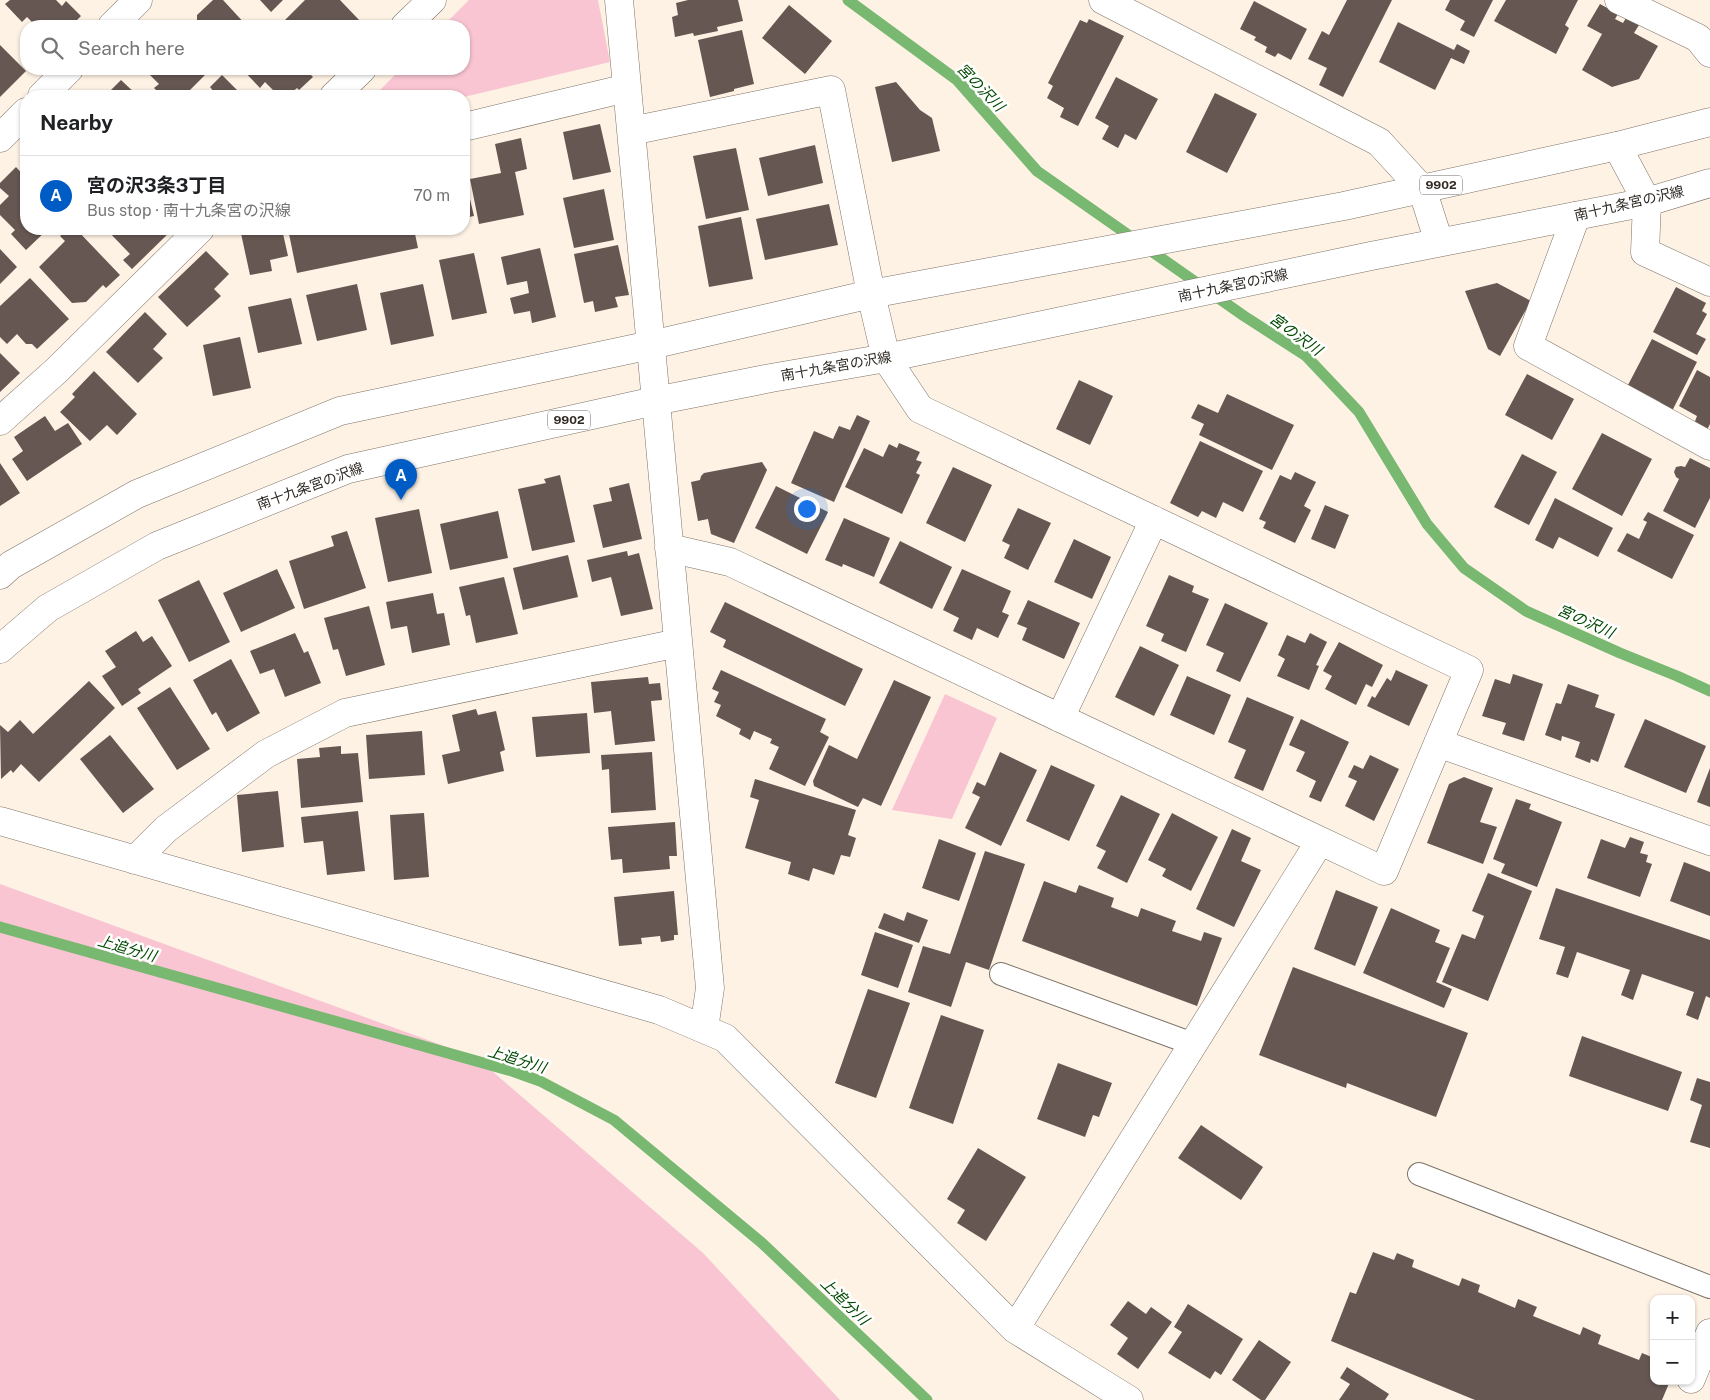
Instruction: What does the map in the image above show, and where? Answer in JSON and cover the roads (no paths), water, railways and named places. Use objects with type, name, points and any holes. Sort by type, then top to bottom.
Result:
[{"type":"street","points":[[118,20],[138,0]]},
{"type":"street","points":[[411,20],[432,0]]},
{"type":"street","points":[[618,0],[652,345],[655,401],[710,988],[704,1029]]},
{"type":"street","points":[[1103,0],[1379,142],[1422,189],[1439,242]]},
{"type":"street","points":[[1619,0],[1698,38],[1710,53]]},
{"type":"street","points":[[48,90],[63,75]]},
{"type":"street","points":[[340,90],[356,75]]},
{"type":"street","points":[[470,126],[627,88]]},
{"type":"street","points":[[631,131],[831,90],[886,358],[920,409],[1469,670],[1384,871],[730,562],[669,548]]},
{"type":"street","points":[[0,138],[20,118]]},
{"type":"street","name":"9902","points":[[0,575],[11,565],[137,494],[340,411],[652,345],[872,294],[1344,206],[1617,146],[1710,122]]},
{"type":"street","points":[[1617,146],[1647,202],[1645,252],[1710,282]]},
{"type":"street","name":"南十九条宮の沢線","points":[[0,649],[48,608],[156,546],[348,469],[655,401],[886,358],[1439,242],[1647,202],[1710,183]]},
{"type":"street","points":[[1576,216],[1528,346],[1710,446]]},
{"type":"street","points":[[0,421],[56,372],[194,235]]},
{"type":"street","points":[[1060,718],[1154,520]]},
{"type":"street","points":[[135,860],[166,829],[266,754],[345,713],[678,643]]},
{"type":"street","points":[[1438,743],[1710,841]]},
{"type":"street","points":[[0,821],[659,1010],[725,1038],[1016,1329],[1129,1400]]},
{"type":"street","points":[[1016,1329],[1320,841]]},
{"type":"street","points":[[1695,1370],[1710,1332]]},
{"type":"street","points":[[1683,1400],[1689,1385]]},
{"type":"lane","points":[[1001,974],[1193,1044]]},
{"type":"lane","points":[[1420,1174],[1710,1287]]},
{"type":"waterway","name":"宮の沢川","points":[[848,0],[957,80],[1037,171],[1244,316],[1306,356],[1359,412],[1427,524],[1464,568],[1526,611],[1710,691]]},
{"type":"waterway","name":"上追分川","points":[[0,927],[512,1071],[540,1081],[614,1120],[762,1243],[927,1400]]},
{"type":"place","name":"宮の沢3条3丁目","points":[[401,500]]}]
